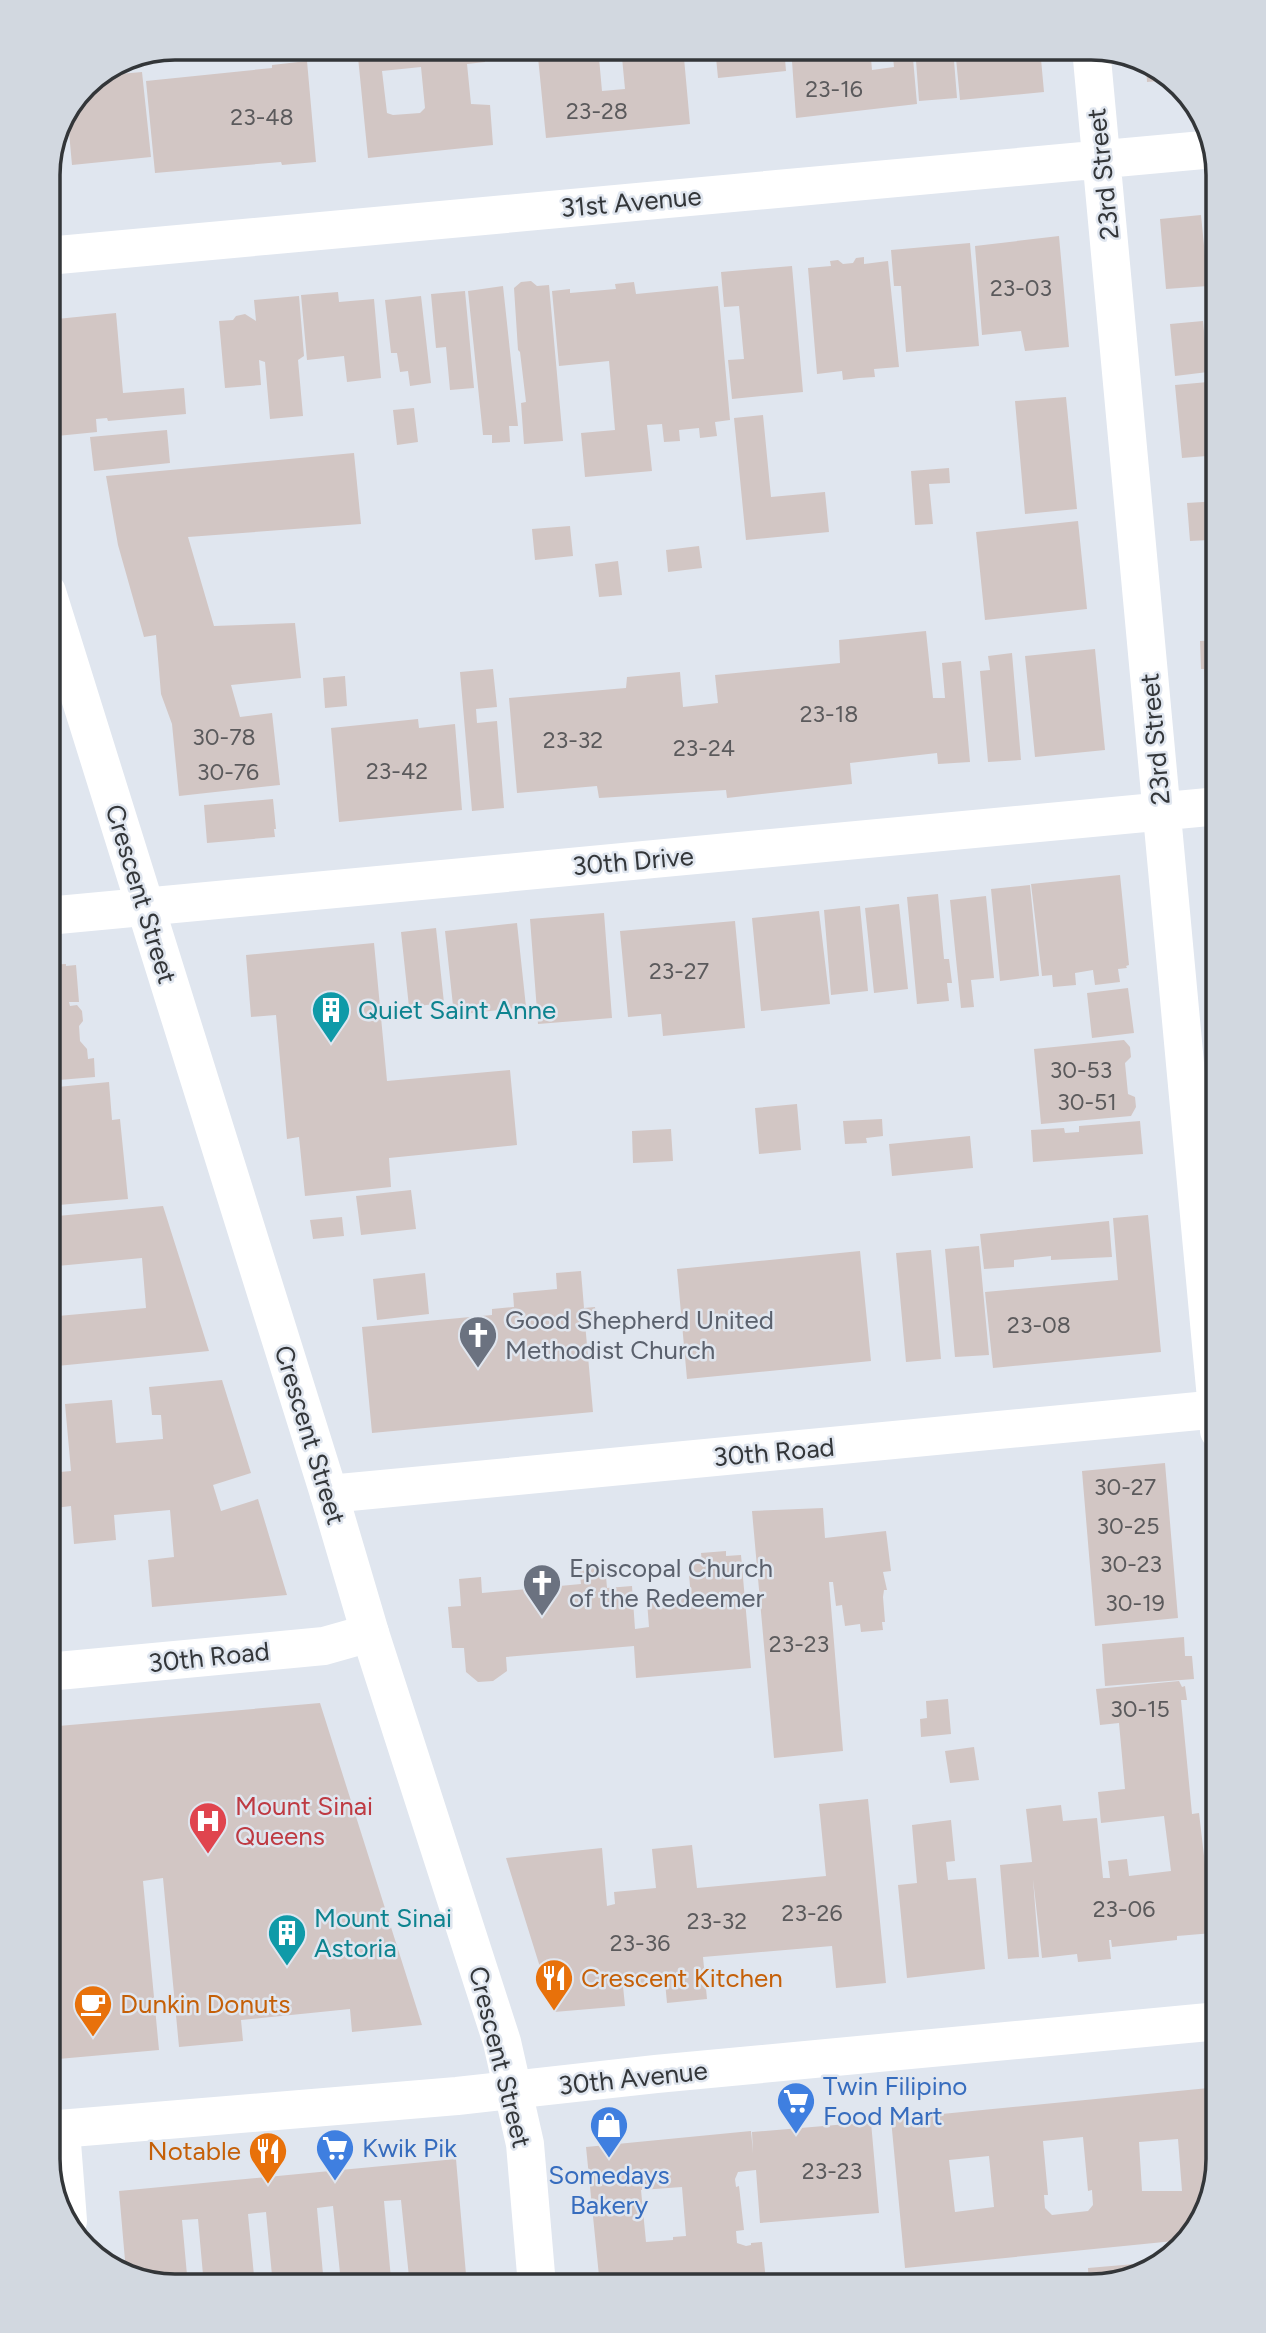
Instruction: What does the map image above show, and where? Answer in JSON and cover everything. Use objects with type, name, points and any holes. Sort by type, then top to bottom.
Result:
[{"type":"street","name":"23rd Street","points":[[1092,60],[1207,1299]]},
{"type":"street","name":"31st Avenue","points":[[60,255],[1203,150]]},
{"type":"street","name":"Crescent Street","points":[[60,634],[370,1633],[502,2042],[524,2144],[536,2273]]},
{"type":"street","name":"30th Drive","points":[[60,915],[1207,807]]},
{"type":"street","name":"30th Road","points":[[329,1494],[1207,1417]]},
{"type":"street","name":"30th Road","points":[[60,1671],[324,1646],[370,1633]]},
{"type":"street","name":"30th Avenue","points":[[60,2129],[513,2090],[1207,2022]]},
{"type":"building","points":[[358,60],[485,60],[467,64],[471,104],[490,105],[493,145],[368,158]],"holes":[[[421,67],[425,108],[420,113],[387,113],[382,71]]]},
{"type":"building","points":[[538,60],[599,60],[602,91],[625,89],[622,60],[684,60],[690,124],[546,138]]},
{"type":"building","points":[[716,60],[785,60],[786,71],[718,78]]},
{"type":"building","points":[[792,60],[871,60],[872,70],[894,67],[893,60],[913,60],[917,104],[796,118]]},
{"type":"building","points":[[916,60],[954,60],[957,98],[919,101]]},
{"type":"building","points":[[956,60],[1041,60],[1044,92],[960,100]]},
{"type":"building","points":[[307,61],[316,162],[282,165],[281,162],[155,173],[146,81],[272,68],[272,65]]},
{"type":"building","points":[[142,72],[151,157],[72,165],[69,129],[93,93],[119,74]]},
{"type":"building","points":[[1147,73],[1158,81],[1147,82]]},
{"type":"building","points":[[1201,215],[1207,286],[1166,289],[1160,219]]},
{"type":"building","points":[[1059,236],[1069,347],[1025,351],[1021,331],[982,335],[975,246]]},
{"type":"building","points":[[970,243],[979,346],[906,352],[901,286],[894,286],[891,250]]},
{"type":"building","points":[[864,257],[864,264],[888,261],[899,367],[874,369],[875,377],[843,380],[842,371],[817,374],[808,268],[831,266],[830,261],[838,260],[843,264],[853,263],[856,258]]},
{"type":"building","points":[[792,266],[803,392],[732,399],[728,360],[744,359],[739,306],[724,307],[721,272]]},
{"type":"building","points":[[531,281],[537,286],[549,285],[563,441],[524,444],[521,403],[526,402],[518,350],[514,288],[521,282]]},
{"type":"building","points":[[634,282],[636,294],[718,286],[730,420],[715,422],[717,436],[700,438],[699,428],[679,430],[680,441],[664,442],[662,424],[647,425],[652,471],[585,477],[581,433],[615,430],[609,361],[559,366],[552,291],[570,289],[570,293],[616,289],[615,284]]},
{"type":"building","points":[[503,286],[518,426],[509,426],[510,442],[492,443],[492,435],[483,435],[468,291]]},
{"type":"building","points":[[465,291],[474,388],[450,390],[446,347],[436,348],[431,294]]},
{"type":"building","points":[[338,292],[339,302],[374,299],[381,378],[347,382],[344,356],[307,360],[301,295]]},
{"type":"building","points":[[299,296],[304,356],[298,360],[303,416],[270,419],[265,362],[259,360],[261,385],[225,388],[219,321],[233,320],[236,316],[245,314],[256,321],[254,300]]},
{"type":"building","points":[[421,296],[431,383],[410,386],[408,371],[400,372],[397,353],[391,353],[385,300]]},
{"type":"building","points":[[116,313],[123,393],[184,388],[186,414],[108,421],[107,418],[96,419],[97,432],[60,436],[60,319]]},
{"type":"building","points":[[1203,321],[1207,372],[1175,376],[1170,324]]},
{"type":"building","points":[[1207,382],[1207,456],[1182,458],[1175,385]]},
{"type":"building","points":[[1066,397],[1077,509],[1025,514],[1015,401]]},
{"type":"building","points":[[414,408],[418,442],[397,445],[393,410]]},
{"type":"building","points":[[763,415],[771,497],[825,492],[829,532],[746,540],[734,418]]},
{"type":"building","points":[[167,430],[170,463],[94,471],[90,437]]},
{"type":"building","points":[[354,453],[361,524],[188,537],[214,626],[295,623],[301,678],[231,685],[240,717],[272,713],[280,785],[179,796],[172,724],[161,694],[156,635],[144,637],[118,545],[106,476]]},
{"type":"building","points":[[949,468],[950,483],[929,484],[933,524],[915,525],[911,471]]},
{"type":"building","points":[[1207,502],[1207,540],[1190,541],[1187,503]]},
{"type":"building","points":[[1078,521],[1087,609],[985,620],[976,532]]},
{"type":"building","points":[[570,526],[573,556],[535,560],[532,529]]},
{"type":"building","points":[[699,546],[702,568],[668,572],[666,550]]},
{"type":"building","points":[[618,561],[622,595],[599,597],[595,564]]},
{"type":"building","points":[[926,631],[933,698],[945,698],[942,663],[961,661],[970,762],[938,764],[937,753],[850,763],[852,784],[727,798],[726,790],[599,798],[597,786],[517,793],[509,698],[626,688],[627,677],[680,672],[683,707],[718,703],[715,675],[840,663],[839,640]]},
{"type":"building","points":[[1200,641],[1207,641],[1207,720],[1204,669],[1201,669]]},
{"type":"building","points":[[1095,649],[1105,750],[1035,757],[1025,656]]},
{"type":"building","points":[[1012,653],[1021,760],[988,762],[980,671],[990,670],[988,656]]},
{"type":"building","points":[[493,669],[497,707],[476,709],[477,723],[497,721],[504,808],[472,811],[460,672]]},
{"type":"building","points":[[345,676],[347,706],[325,708],[323,678]]},
{"type":"building","points":[[418,719],[419,728],[455,724],[462,810],[339,822],[331,728]]},
{"type":"building","points":[[273,799],[275,837],[207,843],[204,805]]},
{"type":"building","points":[[1120,875],[1129,965],[1127,968],[1118,969],[1120,982],[1095,985],[1093,970],[1075,973],[1076,985],[1053,987],[1052,975],[1042,976],[1031,884]]},
{"type":"building","points":[[1030,885],[1039,976],[1000,981],[991,889]]},
{"type":"building","points":[[938,894],[944,959],[949,959],[952,983],[947,983],[949,1001],[917,1004],[907,897]]},
{"type":"building","points":[[986,896],[994,978],[971,980],[974,1007],[961,1008],[950,900]]},
{"type":"building","points":[[899,904],[908,989],[874,993],[865,908]]},
{"type":"building","points":[[860,906],[868,991],[831,995],[824,910]]},
{"type":"building","points":[[819,911],[830,1004],[761,1011],[752,918]]},
{"type":"building","points":[[604,913],[612,1018],[538,1024],[530,919]]},
{"type":"building","points":[[735,921],[745,1028],[663,1036],[661,1014],[628,1017],[620,931]]},
{"type":"building","points":[[517,923],[526,1007],[454,1015],[445,931]]},
{"type":"building","points":[[436,928],[444,1003],[409,1007],[401,932]]},
{"type":"building","name":"Quiet Saint Anne","points":[[374,943],[387,1081],[510,1070],[517,1145],[389,1158],[391,1187],[305,1196],[299,1137],[287,1139],[276,1015],[251,1017],[246,955]]},
{"type":"building","points":[[60,964],[76,965],[79,1002],[69,1002],[70,1006],[77,1005],[82,1011],[80,1041],[87,1049],[88,1059],[94,1058],[95,1077],[60,1080]]},
{"type":"building","points":[[1128,988],[1134,1033],[1092,1038],[1087,993]]},
{"type":"building","points":[[1124,1040],[1130,1047],[1131,1057],[1125,1063],[1128,1094],[1135,1097],[1136,1107],[1131,1116],[1041,1124],[1034,1049]]},
{"type":"building","points":[[109,1082],[112,1120],[120,1119],[128,1199],[60,1205],[60,1087]]},
{"type":"building","points":[[797,1104],[801,1150],[759,1154],[755,1108]]},
{"type":"building","points":[[882,1119],[883,1136],[866,1138],[867,1143],[845,1144],[843,1121]]},
{"type":"building","points":[[1140,1121],[1143,1154],[1033,1162],[1031,1130],[1064,1128],[1065,1133],[1079,1132],[1079,1126]]},
{"type":"building","points":[[671,1129],[673,1161],[633,1163],[632,1131]]},
{"type":"building","points":[[970,1136],[973,1168],[892,1176],[889,1144]]},
{"type":"building","points":[[411,1190],[416,1229],[361,1235],[356,1196]]},
{"type":"building","points":[[163,1206],[209,1351],[60,1366],[60,1316],[146,1308],[142,1258],[60,1266],[60,1216]]},
{"type":"building","points":[[1148,1215],[1161,1352],[993,1368],[985,1292],[1118,1280],[1113,1218]]},
{"type":"building","points":[[342,1217],[344,1236],[313,1239],[310,1220]]},
{"type":"building","points":[[1109,1221],[1112,1257],[1051,1260],[1051,1256],[1014,1260],[1014,1267],[984,1269],[980,1234]]},
{"type":"building","points":[[979,1246],[989,1355],[955,1357],[945,1249]]},
{"type":"building","points":[[931,1250],[941,1359],[906,1362],[896,1253]]},
{"type":"building","points":[[860,1251],[871,1361],[687,1379],[677,1269]]},
{"type":"building","name":"Good Shepherd United Methodist Church","points":[[581,1271],[584,1308],[595,1307],[597,1322],[585,1323],[593,1412],[372,1433],[362,1327],[492,1315],[492,1309],[514,1307],[513,1293],[557,1289],[556,1273]]},
{"type":"building","points":[[425,1273],[429,1314],[377,1320],[373,1279]]},
{"type":"building","points":[[222,1380],[251,1473],[213,1485],[221,1511],[258,1499],[287,1595],[152,1607],[148,1560],[174,1557],[170,1510],[114,1515],[116,1540],[74,1544],[71,1506],[60,1507],[60,1472],[71,1471],[65,1404],[112,1400],[116,1443],[163,1439],[161,1415],[152,1415],[149,1387]]},
{"type":"building","points":[[1165,1463],[1178,1618],[1095,1626],[1082,1471]]},
{"type":"building","points":[[823,1508],[825,1538],[886,1531],[891,1571],[883,1572],[887,1590],[884,1590],[883,1597],[885,1622],[882,1622],[883,1630],[861,1632],[860,1624],[845,1626],[842,1605],[836,1606],[833,1582],[829,1582],[843,1751],[774,1758],[752,1511]]},
{"type":"building","name":"Episcopal Church of the Redeemer","points":[[726,1551],[726,1556],[741,1555],[751,1668],[636,1678],[634,1646],[506,1657],[507,1671],[493,1681],[478,1682],[466,1672],[464,1648],[452,1648],[448,1607],[461,1606],[459,1579],[481,1577],[482,1593],[581,1584],[579,1567],[605,1565],[607,1588],[632,1586],[635,1629],[649,1627],[647,1601],[691,1597],[688,1564],[702,1563],[701,1553]]},
{"type":"building","points":[[1184,1637],[1185,1656],[1192,1656],[1194,1679],[1105,1686],[1102,1644]]},
{"type":"building","points":[[1179,1681],[1182,1687],[1185,1686],[1187,1700],[1181,1700],[1192,1814],[1199,1813],[1207,1882],[1207,1934],[1177,1936],[1177,1940],[1112,1947],[1109,1940],[1111,1959],[1078,1962],[1077,1954],[1042,1958],[1033,1879],[1039,1957],[1008,1959],[1000,1865],[1032,1862],[1026,1809],[1061,1805],[1063,1821],[1097,1818],[1103,1878],[1110,1878],[1108,1861],[1127,1859],[1129,1876],[1171,1871],[1164,1816],[1101,1823],[1098,1792],[1125,1789],[1119,1723],[1100,1725],[1096,1689]]},
{"type":"building","points":[[948,1699],[951,1734],[921,1737],[920,1719],[927,1718],[926,1701]]},
{"type":"building","name":"Mount Sinai Queens","points":[[320,1703],[422,2025],[352,2032],[350,2009],[241,2020],[243,2041],[179,2047],[163,1878],[143,1881],[159,2050],[60,2059],[60,1726]]},
{"type":"building","points":[[974,1747],[979,1780],[950,1783],[945,1751]]},
{"type":"building","points":[[868,1799],[886,1983],[836,1988],[832,1946],[703,1957],[707,1999],[667,2003],[665,1982],[623,1986],[625,2006],[554,2012],[506,1858],[602,1848],[607,1906],[615,1904],[614,1892],[656,1888],[652,1849],[692,1845],[697,1888],[826,1876],[819,1804]]},
{"type":"building","points":[[951,1820],[955,1861],[946,1862],[948,1880],[976,1878],[985,1969],[907,1978],[898,1885],[917,1883],[912,1825]]},
{"type":"building","points":[[1207,2088],[1207,2159],[1204,2181],[1195,2210],[1171,2241],[905,2268],[891,2119]],"holes":[[[1083,2137],[1088,2191],[1092,2190],[1093,2205],[1088,2211],[1052,2215],[1045,2208],[1044,2195],[1048,2195],[1043,2141]],[[1178,2139],[1182,2191],[1142,2191],[1139,2142]],[[989,2156],[994,2207],[955,2212],[949,2160]]]},
{"type":"building","points":[[871,2122],[879,2213],[760,2223],[756,2170],[738,2172],[735,2179],[736,2187],[739,2186],[744,2230],[736,2231],[737,2243],[746,2246],[762,2242],[765,2274],[599,2273],[586,2147],[751,2131],[753,2153],[752,2132]],"holes":[[[682,2187],[686,2236],[673,2237],[673,2240],[646,2242],[641,2190]]]},
{"type":"building","points":[[456,2159],[466,2273],[409,2273],[401,2200],[384,2201],[390,2273],[340,2273],[333,2206],[317,2208],[323,2273],[272,2273],[266,2212],[248,2214],[254,2273],[203,2273],[198,2219],[182,2220],[187,2273],[152,2271],[125,2262],[119,2191]]},
{"type":"building","points":[[1138,2264],[1092,2274],[1088,2274],[1088,2268]]},
{"type":"place","name":"Quiet Saint Anne","points":[[331,1044]]},
{"type":"place","name":"Good Shepherd United Methodist Church","points":[[478,1369]]},
{"type":"place","name":"Episcopal Church of the Redeemer","points":[[542,1617]]},
{"type":"place","name":"Mount Sinai Queens","points":[[208,1855]]},
{"type":"place","name":"Mount Sinai Astoria","points":[[287,1967]]},
{"type":"place","name":"Crescent Kitchen","points":[[554,2012]]},
{"type":"place","name":"Dunkin Donuts","points":[[93,2038]]},
{"type":"place","name":"Twin Filipino Food Mart","points":[[796,2135]]},
{"type":"place","name":"Somedays Bakery","points":[[609,2159]]},
{"type":"place","name":"Kwik Pik","points":[[335,2182]]},
{"type":"place","name":"Notable","points":[[268,2185]]}]
